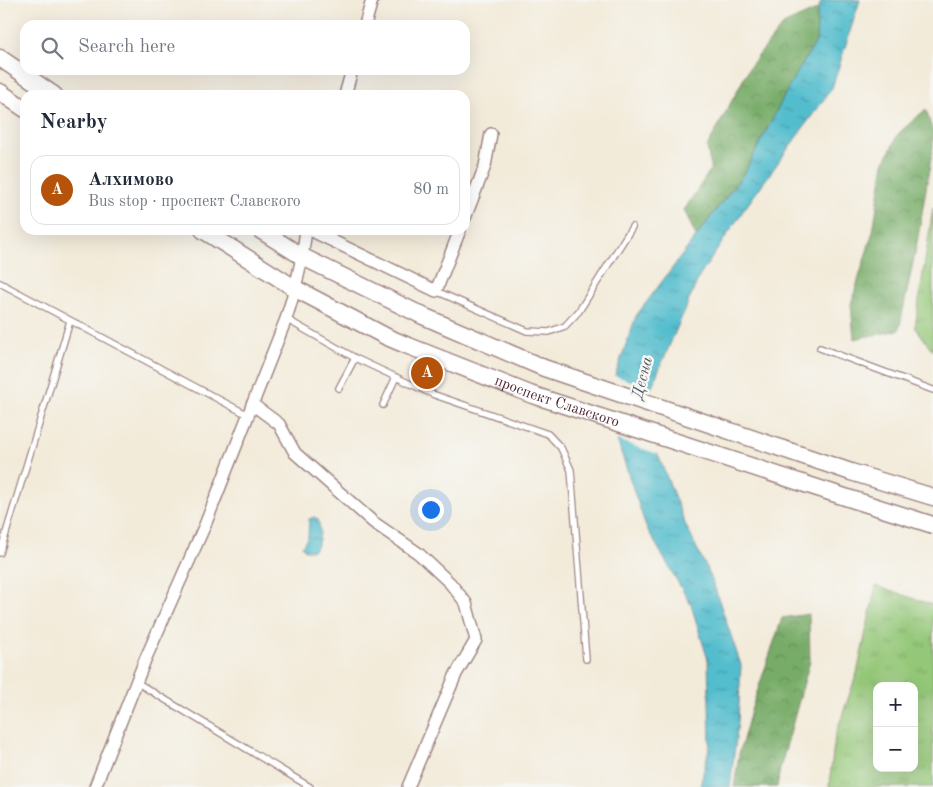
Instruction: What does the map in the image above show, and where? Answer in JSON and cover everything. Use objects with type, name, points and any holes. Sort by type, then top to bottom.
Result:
[{"type":"main road","points":[[0,58],[20,72]]},
{"type":"main road","points":[[25,75],[47,90]]},
{"type":"main road","points":[[0,92],[20,106]]},
{"type":"main road","name":"проспект Славского","points":[[211,235],[296,289],[387,337],[530,394],[845,498],[933,525]]},
{"type":"main road","name":"проспект Славского","points":[[268,235],[303,257],[422,316],[544,368],[851,472],[933,497]]},
{"type":"street","points":[[366,20],[372,0]]},
{"type":"street","points":[[346,90],[350,75]]},
{"type":"street","points":[[470,205],[485,166],[491,134]]},
{"type":"street","points":[[95,787],[145,660],[205,525],[286,319],[296,289],[305,235]]},
{"type":"street","points":[[320,235],[436,292],[458,235]]},
{"type":"street","points":[[250,409],[279,424],[295,453],[373,522],[418,553],[450,583],[466,603],[476,640],[456,674],[408,787]]},
{"type":"lane","points":[[436,292],[527,331],[549,332],[565,326],[579,311],[632,227]]},
{"type":"lane","points":[[0,283],[70,321],[250,409]]},
{"type":"lane","points":[[286,319],[355,358],[432,394],[548,434],[561,448],[572,470],[586,659]]},
{"type":"lane","points":[[0,553],[70,321]]},
{"type":"lane","points":[[820,348],[933,390]]},
{"type":"lane","points":[[339,388],[355,358]]},
{"type":"lane","points":[[384,405],[396,377]]},
{"type":"lane","points":[[136,682],[310,787]]},
{"type":"green space","points":[[818,9],[816,42],[792,81],[745,172],[696,236],[684,210],[711,169],[707,147],[751,65],[783,25]]},
{"type":"green space","points":[[926,109],[933,133],[933,147],[917,243],[899,330],[854,339],[851,304],[873,231],[884,163],[898,134]]},
{"type":"green space","points":[[933,208],[933,351],[915,327]]},
{"type":"green space","points":[[876,586],[933,605],[933,787],[829,787],[835,736],[857,673]]},
{"type":"green space","points":[[809,614],[810,661],[780,769],[777,787],[734,787],[739,754],[752,707],[782,618]]},
{"type":"water","name":"Десна","points":[[822,0],[860,0],[832,88],[743,211],[699,277],[649,393],[655,447],[686,526],[711,577],[741,665],[738,722],[730,787],[700,787],[710,744],[708,660],[691,605],[646,527],[605,404],[636,316],[745,172],[792,81],[816,42],[818,9]]},
{"type":"water","points":[[314,517],[318,519],[319,539],[314,550],[305,550],[302,546],[308,537],[309,519]]},
{"type":"pier","points":[[613,375],[653,389],[651,393],[658,447],[661,455],[614,439],[603,404]]},
{"type":"place","name":"Алхимово","points":[[427,373]]}]
